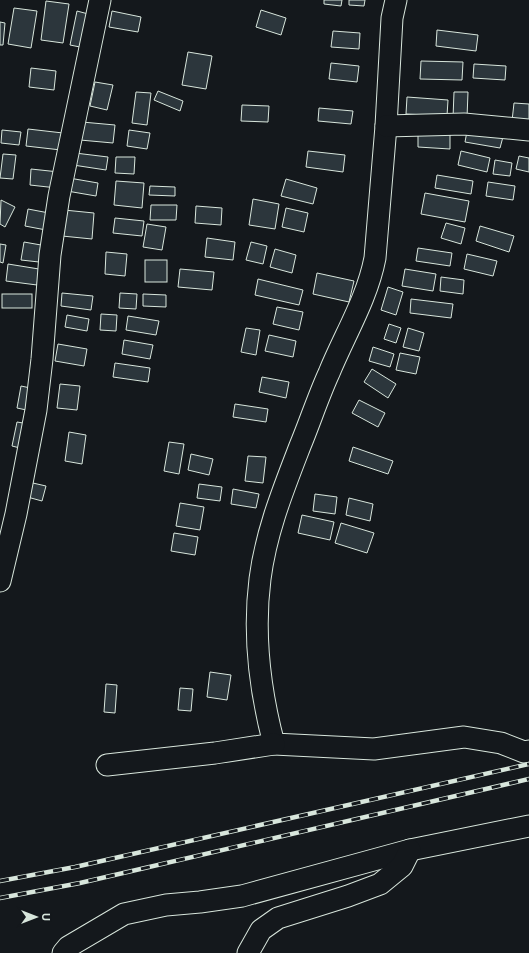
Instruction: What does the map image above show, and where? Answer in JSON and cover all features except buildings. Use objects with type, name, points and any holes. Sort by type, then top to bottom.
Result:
[{"type":"street","points":[[0,581],[16,514],[36,410],[42,358],[50,255],[59,196],[100,0]]},
{"type":"street","points":[[274,744],[265,709],[257,640],[260,580],[267,538],[278,502],[329,372],[357,313],[371,276],[386,126],[392,18],[396,0]]},
{"type":"street","points":[[386,126],[464,124],[529,130]]},
{"type":"street","points":[[107,766],[215,753],[274,744],[374,749],[464,737],[501,743],[524,752],[529,751]]},
{"type":"street","points":[[63,953],[68,947],[124,914],[166,905],[242,896],[410,850],[529,826]]},
{"type":"street","points":[[248,953],[261,930],[278,918],[348,896],[380,884],[402,866],[410,850]]},
{"type":"railway","points":[[0,881],[75,867],[529,764]]},
{"type":"railway","points":[[0,898],[80,883],[529,779]]}]
